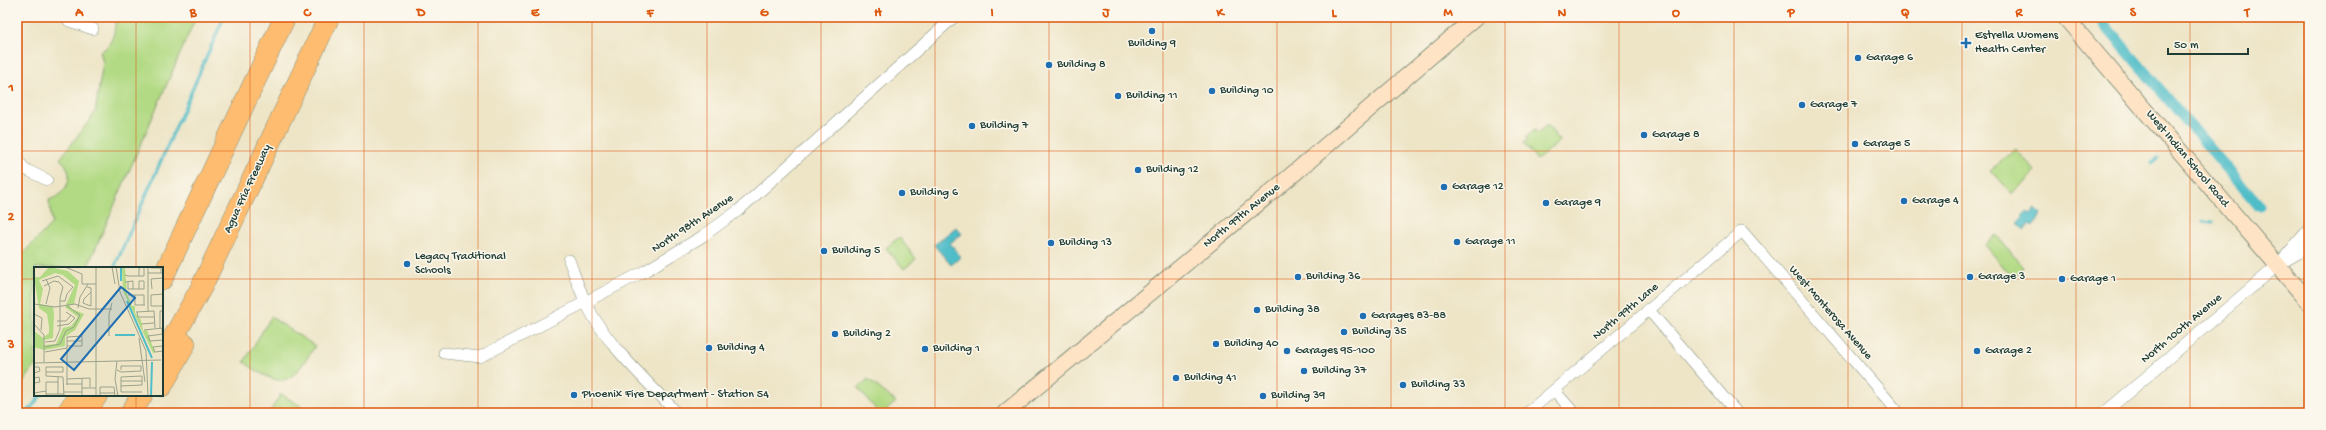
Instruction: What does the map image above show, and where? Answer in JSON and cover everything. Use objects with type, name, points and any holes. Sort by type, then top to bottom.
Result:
[{"type":"highway","points":[[163,278],[285,17]]},
{"type":"highway","name":"Agua Fria Freeway","points":[[163,356],[201,288],[329,17]]},
{"type":"highway","points":[[153,267],[187,202],[218,160]]},
{"type":"highway","points":[[163,384],[210,300],[240,236],[250,186]]},
{"type":"highway","points":[[67,413],[78,396]]},
{"type":"highway","points":[[86,413],[95,396]]},
{"type":"highway","points":[[131,413],[141,396]]},
{"type":"highway","points":[[147,413],[156,396]]},
{"type":"main road","name":"North 99th Avenue","points":[[1005,413],[1292,175],[1476,17]]},
{"type":"main road","name":"West Indian School Road","points":[[2065,17],[2309,302]]},
{"type":"street","points":[[66,17],[69,21],[93,29]]},
{"type":"street","name":"North 98th Avenue","points":[[444,353],[480,357],[652,267],[703,236],[739,210],[954,17]]},
{"type":"street","points":[[17,160],[25,169],[47,180]]},
{"type":"street","points":[[2278,265],[2309,229]]},
{"type":"street","name":"North 99th Lane","points":[[1527,413],[1742,231]]},
{"type":"street","name":"West Monterosa Avenue","points":[[1742,231],[1898,413]]},
{"type":"street","points":[[2278,265],[2309,247]]},
{"type":"street","points":[[569,260],[586,302],[620,351],[677,413]]},
{"type":"street","name":"North 100th Avenue","points":[[2104,413],[2278,265]]},
{"type":"street","points":[[1648,309],[1737,413]]},
{"type":"street","points":[[1554,390],[1574,413]]},
{"type":"green space","points":[[127,17],[196,17],[87,267],[34,267],[34,367],[17,391],[17,260],[52,223],[49,200],[61,193],[68,182],[69,177],[68,170],[60,159],[95,113],[103,62],[100,52],[107,47],[112,40],[115,23]]},
{"type":"green space","points":[[1547,125],[1560,141],[1537,160],[1524,143],[1528,140],[1526,137],[1535,130],[1537,133]]},
{"type":"green space","points":[[2016,149],[2036,172],[2012,194],[1991,170]]},
{"type":"green space","points":[[1996,235],[2024,268],[2013,278],[1985,245]]},
{"type":"green space","points":[[899,237],[916,259],[904,269],[886,248]]},
{"type":"green space","points":[[271,317],[315,346],[299,369],[285,380],[277,380],[268,377],[244,362]]},
{"type":"green space","points":[[868,379],[896,402],[883,413],[879,413],[858,388]]},
{"type":"green space","points":[[281,394],[312,413],[269,413]]},
{"type":"water","points":[[2036,208],[2041,214],[2033,226],[2031,224],[2024,230],[2018,223],[2024,217],[2023,215],[2028,211],[2030,213]]},
{"type":"water","points":[[956,227],[962,234],[950,243],[961,257],[951,265],[934,245]]},
{"type":"waterway","points":[[114,267],[224,17]]},
{"type":"waterway","points":[[2098,17],[2259,206]]},
{"type":"waterway","points":[[2152,163],[2158,158]]},
{"type":"waterway","points":[[2203,221],[2213,222]]},
{"type":"waterway","points":[[27,413],[40,396]]},
{"type":"place","name":"Building 9","points":[[1152,31]]},
{"type":"place","name":"Estrella Womens Health Center","points":[[1966,43]]},
{"type":"place","name":"Garage 6","points":[[1858,58]]},
{"type":"place","name":"Building 8","points":[[1049,65]]},
{"type":"place","name":"Building 10","points":[[1212,91]]},
{"type":"place","name":"Building 11","points":[[1118,96]]},
{"type":"place","name":"Garage 7","points":[[1802,105]]},
{"type":"place","name":"Building 7","points":[[972,126]]},
{"type":"place","name":"Garage 8","points":[[1644,135]]},
{"type":"place","name":"Garage 5","points":[[1855,144]]},
{"type":"place","name":"Building 12","points":[[1138,170]]},
{"type":"place","name":"Garage 12","points":[[1444,187]]},
{"type":"place","name":"Building 6","points":[[902,193]]},
{"type":"place","name":"Garage 4","points":[[1904,201]]},
{"type":"place","name":"Garage 9","points":[[1546,203]]},
{"type":"place","name":"Garage 11","points":[[1457,242]]},
{"type":"place","name":"Building 13","points":[[1051,243]]},
{"type":"place","name":"Building 5","points":[[824,251]]},
{"type":"place","name":"Legacy Traditional Schools","points":[[407,264]]},
{"type":"place","name":"Building 36","points":[[1298,277]]},
{"type":"place","name":"Garage 3","points":[[1970,277]]},
{"type":"place","name":"Garage 1","points":[[2062,279]]},
{"type":"place","name":"Building 38","points":[[1257,310]]},
{"type":"place","name":"Garages 83-88","points":[[1363,316]]},
{"type":"place","name":"Building 35","points":[[1344,332]]},
{"type":"place","name":"Building 2","points":[[835,334]]},
{"type":"place","name":"Building 40","points":[[1216,344]]},
{"type":"place","name":"Building 4","points":[[709,348]]},
{"type":"place","name":"Building 1","points":[[925,349]]},
{"type":"place","name":"Garages 95-100","points":[[1287,351]]},
{"type":"place","name":"Garage 2","points":[[1977,351]]},
{"type":"place","name":"Building 37","points":[[1304,371]]},
{"type":"place","name":"Building 41","points":[[1176,378]]},
{"type":"place","name":"Building 33","points":[[1403,385]]},
{"type":"place","name":"Phoenix Fire Department - Station 54","points":[[574,395]]},
{"type":"place","name":"Building 39","points":[[1263,396]]}]
